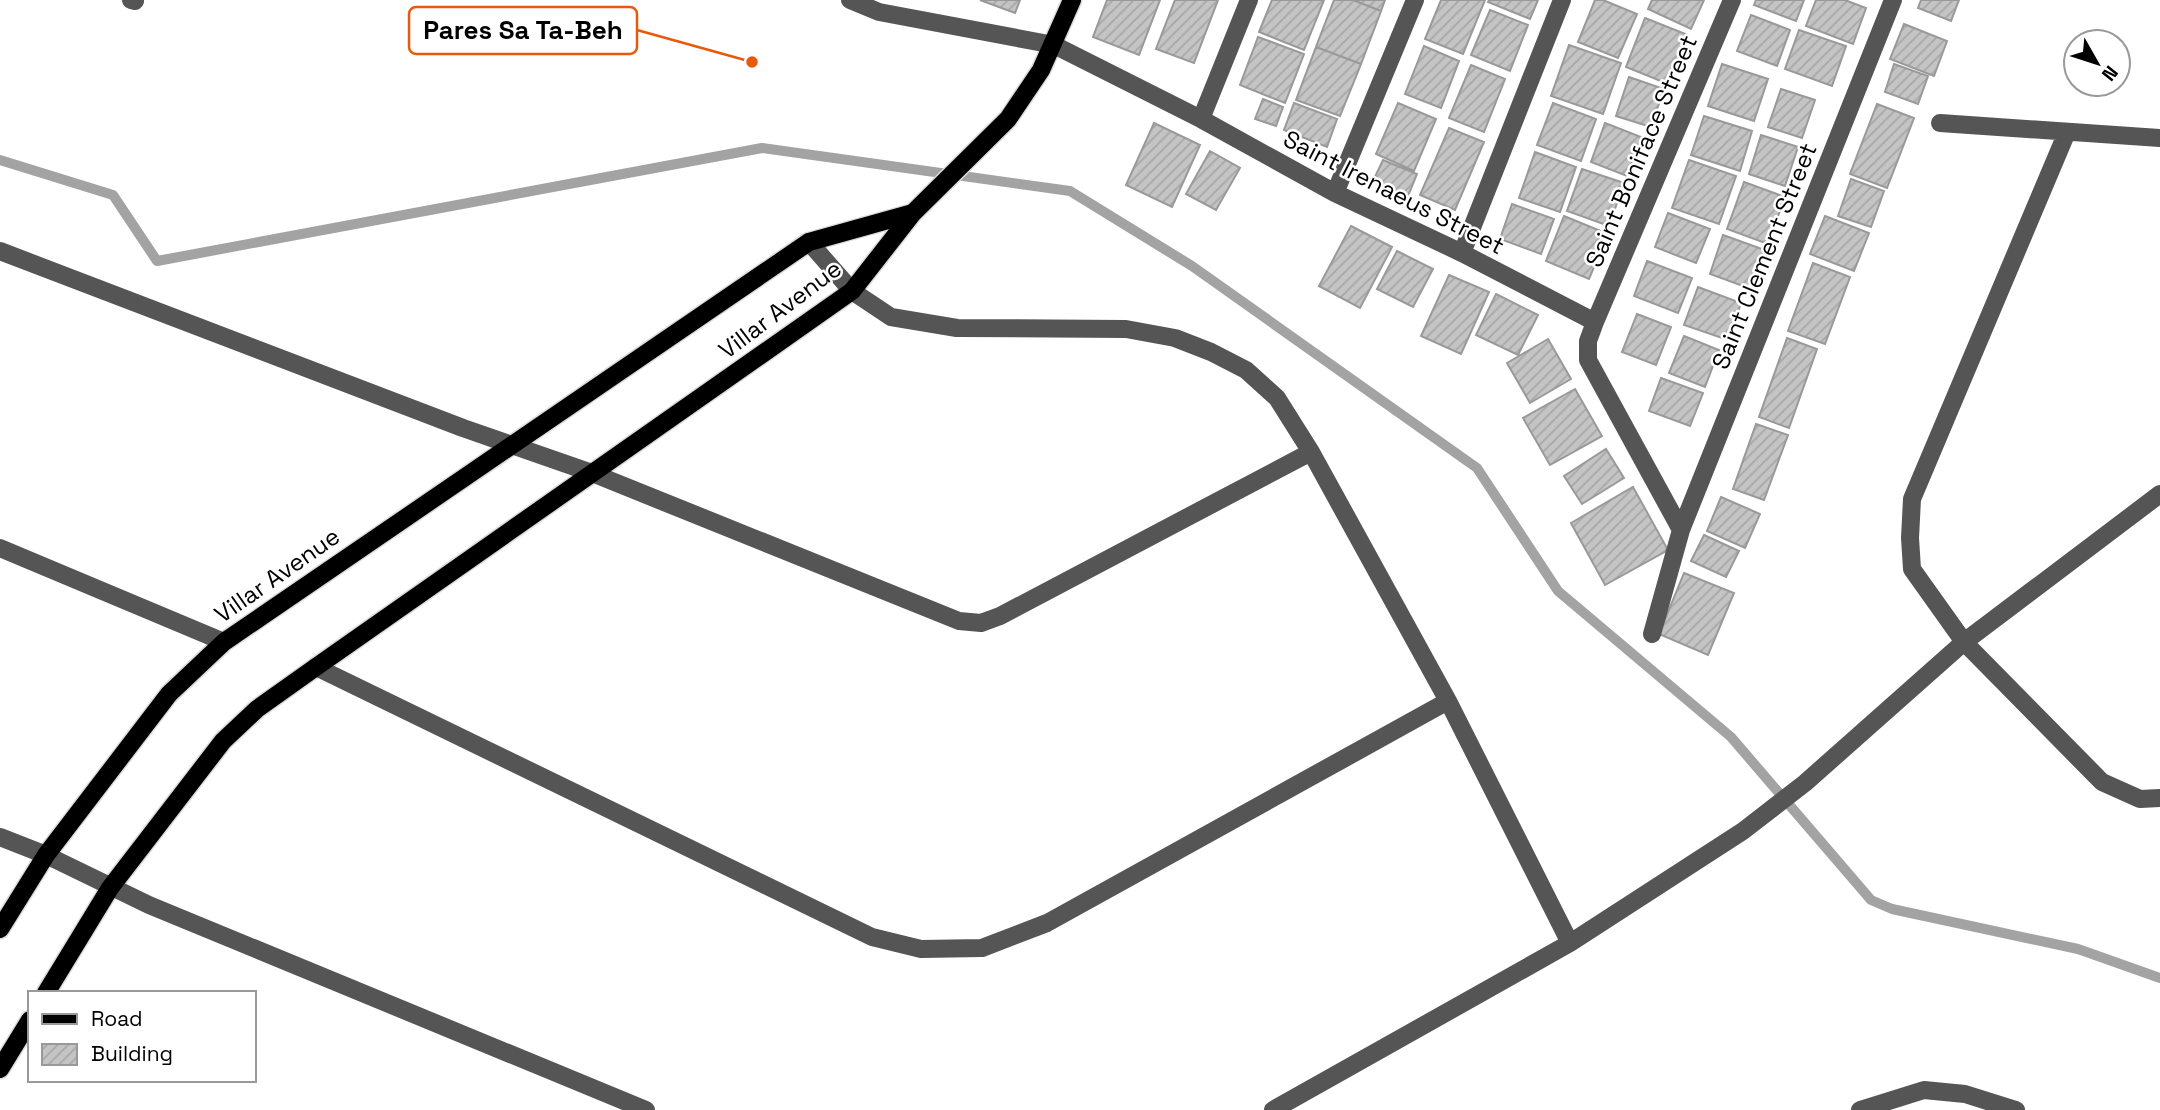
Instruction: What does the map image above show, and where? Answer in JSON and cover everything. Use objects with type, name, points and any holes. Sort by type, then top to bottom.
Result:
[{"type":"main road","points":[[914,213],[1008,119],[1041,70],[1072,0]]},
{"type":"main road","name":"Villar Avenue","points":[[0,929],[46,855],[169,694],[224,642],[809,242],[914,213]]},
{"type":"main road","name":"Villar Avenue","points":[[47,991],[110,888],[223,741],[257,709],[852,291],[914,213]]},
{"type":"main road","points":[[0,1069],[28,1023]]},
{"type":"street","name":"Saint Irenaeus Street","points":[[850,0],[1054,45],[1201,119],[1335,193],[1462,253],[1595,321]]},
{"type":"street","points":[[1201,119],[1249,0]]},
{"type":"street","points":[[1335,193],[1415,0]]},
{"type":"street","points":[[1462,253],[1562,0]]},
{"type":"street","name":"Saint Boniface Street","points":[[1595,321],[1732,0]]},
{"type":"street","name":"Saint Clement Street","points":[[1681,530],[1893,0]]},
{"type":"street","points":[[1940,123],[2160,138]]},
{"type":"street","points":[[2067,132],[1912,499],[1912,569],[1964,642],[2102,782],[2140,799],[2160,798]]},
{"type":"street","points":[[809,242],[852,291],[891,317],[957,328],[1126,329],[1175,338],[1246,370],[1277,398],[1311,452],[1448,701],[1570,943]]},
{"type":"street","points":[[0,251],[511,445],[592,473],[959,621],[981,623],[1000,616],[1311,452]]},
{"type":"street","points":[[1595,321],[1588,341],[1588,360],[1681,530],[1652,634]]},
{"type":"street","points":[[1273,1110],[1570,943],[1743,831],[1805,783],[1964,642],[2160,494]]},
{"type":"street","points":[[0,548],[224,642]]},
{"type":"street","points":[[316,667],[872,937],[921,949],[982,948],[1047,923],[1448,701]]},
{"type":"street","points":[[0,836],[46,855],[110,888],[646,1110]]},
{"type":"street","points":[[1860,1110],[1924,1090],[1965,1094],[2016,1110]]},
{"type":"building","points":[[980,0],[1020,0],[1015,13]]},
{"type":"building","points":[[1107,0],[1160,0],[1139,55],[1093,37]]},
{"type":"building","points":[[1175,0],[1218,0],[1194,63],[1156,49]]},
{"type":"building","points":[[1272,0],[1324,0],[1304,50],[1259,32]]},
{"type":"building","points":[[1334,0],[1353,0],[1381,11],[1361,64],[1316,47]]},
{"type":"building","points":[[1353,0],[1385,0],[1381,11]]},
{"type":"building","points":[[1441,0],[1485,0],[1463,54],[1425,39]]},
{"type":"building","points":[[1538,0],[1530,19],[1488,2]]},
{"type":"building","points":[[1595,0],[1603,0],[1637,14],[1618,58],[1578,42]]},
{"type":"building","points":[[1652,0],[1704,0],[1691,29],[1648,9]]},
{"type":"building","points":[[1756,0],[1804,0],[1796,21],[1754,5]]},
{"type":"building","points":[[1816,0],[1845,0],[1866,8],[1853,44],[1806,26]]},
{"type":"building","points":[[1921,0],[1959,0],[1951,21],[1918,8]]},
{"type":"building","points":[[1490,10],[1528,25],[1510,71],[1471,55]]},
{"type":"building","points":[[1751,15],[1790,30],[1777,66],[1737,51]]},
{"type":"building","points":[[1645,18],[1688,35],[1668,84],[1626,67]]},
{"type":"building","points":[[1904,24],[1947,41],[1934,76],[1890,59]]},
{"type":"building","points":[[1799,30],[1846,46],[1832,86],[1785,69]]},
{"type":"building","points":[[1258,37],[1304,54],[1285,103],[1240,85]]},
{"type":"building","points":[[1569,45],[1621,63],[1603,114],[1551,96]]},
{"type":"building","points":[[1424,46],[1459,61],[1441,108],[1405,94]]},
{"type":"building","points":[[1316,47],[1361,64],[1340,116],[1296,100]]},
{"type":"building","points":[[1722,64],[1768,79],[1754,121],[1708,106]]},
{"type":"building","points":[[1894,64],[1928,76],[1918,104],[1885,92]]},
{"type":"building","points":[[1471,65],[1505,79],[1484,132],[1449,118]]},
{"type":"building","points":[[1629,77],[1664,89],[1651,127],[1616,116]]},
{"type":"building","points":[[1781,89],[1815,100],[1802,138],[1768,127]]},
{"type":"building","points":[[1263,99],[1283,107],[1276,126],[1255,119]]},
{"type":"building","points":[[1294,103],[1337,119],[1327,147],[1284,130]]},
{"type":"building","points":[[1398,103],[1436,119],[1414,171],[1376,154]]},
{"type":"building","points":[[1553,103],[1596,119],[1581,161],[1537,145]]},
{"type":"building","points":[[1877,104],[1914,118],[1887,188],[1850,174]]},
{"type":"building","points":[[1704,116],[1752,131],[1740,171],[1691,155]]},
{"type":"building","points":[[1154,123],[1200,145],[1172,207],[1126,185]]},
{"type":"building","points":[[1605,123],[1641,137],[1627,176],[1591,162]]},
{"type":"building","points":[[1449,128],[1484,142],[1455,210],[1420,195]]},
{"type":"building","points":[[1761,135],[1798,147],[1785,186],[1749,174]]},
{"type":"building","points":[[1210,151],[1240,168],[1216,210],[1186,194]]},
{"type":"building","points":[[1535,152],[1576,167],[1560,212],[1519,198]]},
{"type":"building","points":[[1383,160],[1417,174],[1408,196],[1373,181]]},
{"type":"building","points":[[1689,160],[1736,176],[1719,224],[1672,208]]},
{"type":"building","points":[[1582,169],[1624,183],[1609,226],[1567,211]]},
{"type":"building","points":[[1851,179],[1884,191],[1871,227],[1838,216]]},
{"type":"building","points":[[1744,182],[1785,197],[1768,244],[1727,229]]},
{"type":"building","points":[[1512,204],[1554,219],[1541,254],[1500,239]]},
{"type":"building","points":[[1668,213],[1710,229],[1696,263],[1655,247]]},
{"type":"building","points":[[1564,216],[1608,234],[1589,279],[1546,261]]},
{"type":"building","points":[[1825,216],[1869,233],[1854,271],[1810,254]]},
{"type":"building","points":[[1351,226],[1392,247],[1360,308],[1319,286]]},
{"type":"building","points":[[1723,235],[1765,250],[1751,289],[1710,274]]},
{"type":"building","points":[[1397,251],[1433,269],[1413,307],[1377,289]]},
{"type":"building","points":[[1647,261],[1692,278],[1678,313],[1634,296]]},
{"type":"building","points":[[1813,263],[1850,277],[1825,344],[1788,331]]},
{"type":"building","points":[[1449,275],[1489,292],[1461,354],[1421,336]]},
{"type":"building","points":[[1698,287],[1741,303],[1728,340],[1684,325]]},
{"type":"building","points":[[1496,294],[1538,315],[1518,355],[1476,335]]},
{"type":"building","points":[[1637,314],[1671,327],[1656,365],[1622,352]]},
{"type":"building","points":[[1684,336],[1719,350],[1705,387],[1669,373]]},
{"type":"building","points":[[1787,338],[1817,349],[1789,428],[1759,417]]},
{"type":"building","points":[[1548,339],[1571,379],[1530,403],[1507,363]]},
{"type":"building","points":[[1661,378],[1703,393],[1690,426],[1649,411]]},
{"type":"building","points":[[1575,389],[1602,436],[1550,465],[1523,418]]},
{"type":"building","points":[[1756,424],[1788,435],[1764,500],[1733,489]]},
{"type":"building","points":[[1606,449],[1624,478],[1582,504],[1564,476]]},
{"type":"building","points":[[1633,487],[1668,550],[1605,585],[1571,523]]},
{"type":"building","points":[[1721,497],[1760,514],[1745,548],[1707,531]]},
{"type":"building","points":[[1704,535],[1739,551],[1726,577],[1691,561]]},
{"type":"building","points":[[1684,573],[1734,593],[1708,655],[1659,634]]},
{"type":"waterway","points":[[0,160],[113,195],[157,261],[762,148],[1070,191],[1192,266],[1477,468],[1558,591],[1731,737],[1871,900],[1892,909],[2078,949],[2160,978]]},
{"type":"place","name":"Pares Sa Ta-Beh","points":[[752,62]]}]
